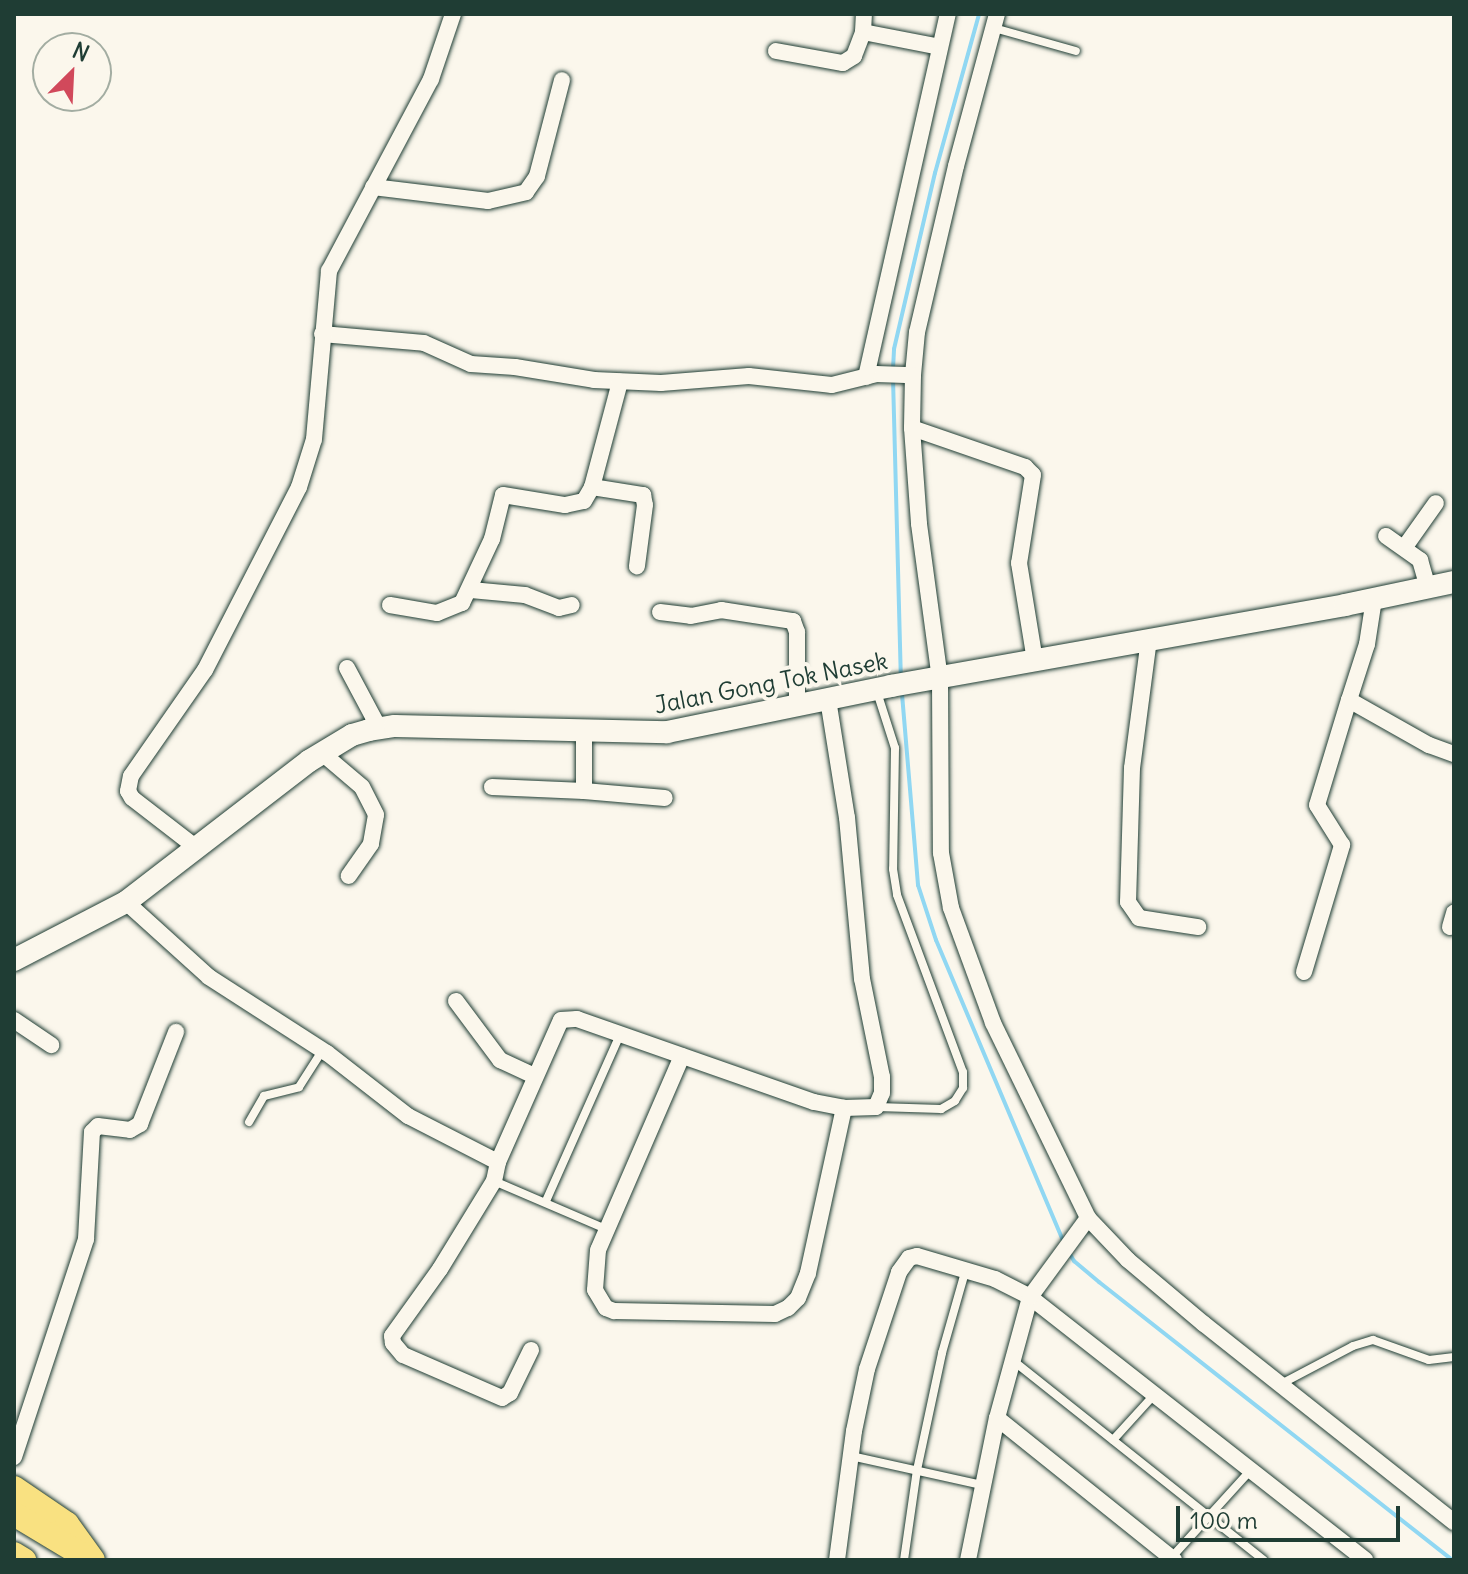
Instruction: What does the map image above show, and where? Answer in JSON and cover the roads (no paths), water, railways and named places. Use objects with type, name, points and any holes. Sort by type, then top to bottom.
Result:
[{"type":"main road","name":"Jalan Gong Tok Nasek","points":[[14,960],[126,902],[322,753],[352,735],[379,728],[667,732],[884,688],[1454,582]]},
{"type":"main road","points":[[14,1488],[67,1524],[92,1560]]},
{"type":"main road","points":[[14,1514],[92,1560]]},
{"type":"main road","points":[[14,1554],[24,1560]]},
{"type":"street","points":[[198,849],[132,798],[129,783],[136,766],[205,670],[299,487],[314,439],[329,271],[431,79],[453,14]]},
{"type":"street","points":[[776,51],[843,63],[854,56],[863,32],[864,14]]},
{"type":"street","points":[[871,375],[948,14]]},
{"type":"street","points":[[995,21],[917,332],[911,374],[912,428],[936,679],[941,853],[947,892],[993,1023],[1085,1222],[1280,1384],[1454,1522]]},
{"type":"street","points":[[863,32],[940,47]]},
{"type":"street","points":[[373,187],[488,201],[526,192],[537,176],[562,80]]},
{"type":"street","points":[[322,334],[424,343],[471,364],[620,382],[679,382],[749,376],[832,385],[871,375],[911,374]]},
{"type":"street","points":[[390,605],[437,613],[456,607],[471,590],[492,539],[503,495],[576,505],[584,501],[592,487],[620,382]]},
{"type":"street","points":[[912,428],[1025,467],[1033,475],[1019,563],[1035,661]]},
{"type":"street","points":[[592,487],[643,495],[645,505],[637,566]]},
{"type":"street","points":[[1404,548],[1436,503]]},
{"type":"street","points":[[1386,536],[1420,560],[1428,588]]},
{"type":"street","points":[[471,590],[525,595],[559,608],[572,605]]},
{"type":"street","points":[[1304,972],[1342,845],[1317,805],[1367,644],[1374,599]]},
{"type":"street","points":[[660,612],[691,616],[721,610],[793,621],[797,632],[797,706]]},
{"type":"street","points":[[1149,639],[1132,768],[1128,902],[1139,918],[1198,927]]},
{"type":"street","points":[[347,668],[379,728]]},
{"type":"street","points":[[531,1350],[510,1393],[502,1398],[403,1355],[393,1343],[394,1330],[440,1269],[494,1181],[498,1162],[561,1020],[577,1019],[814,1102],[844,1108],[876,1107],[882,1093],[882,1077],[862,979],[846,803],[828,700]]},
{"type":"street","points":[[1349,700],[1429,745],[1454,754]]},
{"type":"street","points":[[584,731],[584,791]]},
{"type":"street","points":[[322,753],[362,787],[376,815],[371,844],[349,876]]},
{"type":"street","points":[[492,787],[665,798]]},
{"type":"street","points":[[126,902],[209,977],[323,1050],[408,1116],[498,1162]]},
{"type":"street","points":[[456,1001],[500,1060],[535,1076]]},
{"type":"street","points":[[14,1020],[51,1045]]},
{"type":"street","points":[[14,1457],[86,1239],[92,1132],[98,1126],[136,1129],[176,1032]]},
{"type":"street","points":[[682,1056],[598,1250],[594,1278],[599,1299],[614,1311],[775,1314],[788,1308],[798,1298],[808,1273],[844,1108]]},
{"type":"street","points":[[968,1560],[1011,1358],[1030,1297],[1048,1267],[1085,1222]]},
{"type":"street","points":[[837,1560],[867,1369],[880,1323],[904,1263],[917,1256],[966,1269],[1030,1297],[1365,1560]]},
{"type":"street","points":[[997,1418],[1172,1559]]},
{"type":"lane","points":[[995,21],[1076,51]]},
{"type":"lane","points":[[876,1107],[941,1109],[955,1101],[963,1088],[963,1072],[897,895],[893,869],[895,748],[884,688]]},
{"type":"lane","points":[[546,1201],[620,1034]]},
{"type":"lane","points":[[249,1122],[264,1096],[299,1087],[323,1050]]},
{"type":"lane","points":[[494,1181],[606,1229]]},
{"type":"lane","points":[[904,1560],[917,1470],[942,1353],[966,1269]]},
{"type":"lane","points":[[1280,1384],[1353,1346],[1373,1340],[1429,1360],[1454,1357]]},
{"type":"lane","points":[[1011,1358],[1264,1560]]},
{"type":"lane","points":[[1113,1440],[1154,1394]]},
{"type":"lane","points":[[851,1456],[982,1485]]},
{"type":"lane","points":[[1172,1559],[1251,1470]]},
{"type":"waterway","points":[[893,369],[894,349],[935,173],[979,14]]},
{"type":"waterway","points":[[893,378],[901,677]]},
{"type":"waterway","points":[[902,694],[918,885],[936,940],[1064,1243]]},
{"type":"waterway","points":[[1068,1251],[1074,1261],[1099,1282],[1452,1560]]}]
